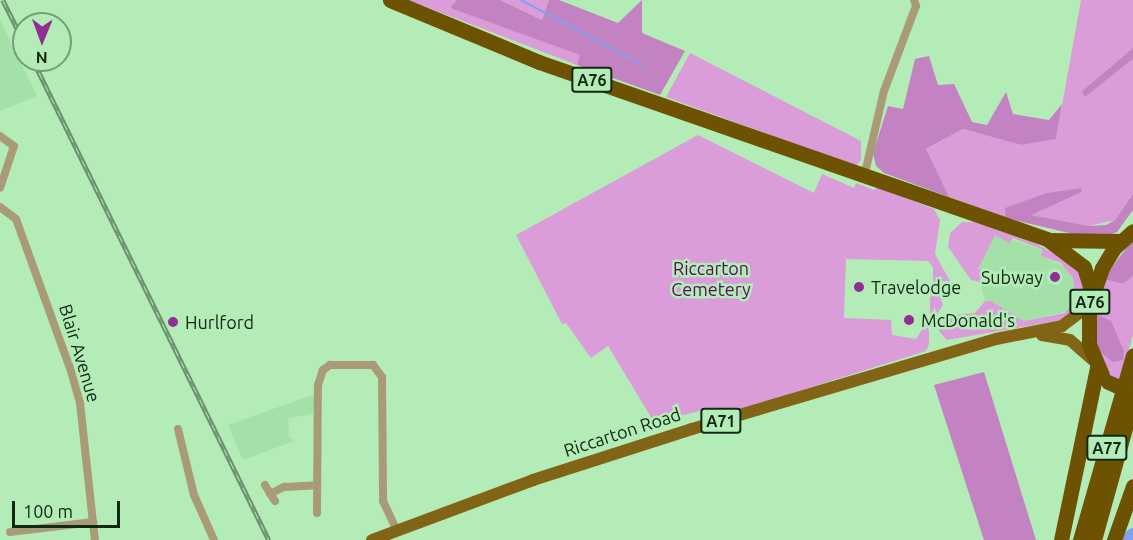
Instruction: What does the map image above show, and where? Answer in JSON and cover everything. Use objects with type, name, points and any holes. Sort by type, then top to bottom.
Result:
[{"type":"highway","name":"A76","points":[[390,0],[539,62],[865,173],[1047,239],[1084,267],[1090,299]]},
{"type":"highway","name":"A76","points":[[1047,239],[1129,233]]},
{"type":"highway","name":"A76","points":[[1129,233],[1101,268],[1090,299],[1087,333],[1095,364],[1108,381],[1133,393]]},
{"type":"highway","name":"A77","points":[[1080,540],[1133,355]]},
{"type":"highway","name":"A77","points":[[1061,540],[1095,364]]},
{"type":"highway","name":"A77","points":[[1095,537],[1133,399]]},
{"type":"highway","name":"A77","points":[[1114,540],[1133,486]]},
{"type":"main road","name":"Riccarton Road","points":[[372,540],[533,480],[692,429],[996,339],[1026,335],[1062,326],[1090,299]]},
{"type":"main road","name":"Riccarton Road","points":[[1026,335],[1060,336],[1077,344],[1095,364]]},
{"type":"street","points":[[865,173],[884,91],[916,6],[914,0]]},
{"type":"street","points":[[0,136],[14,146],[0,188]]},
{"type":"street","name":"Blair Avenue","points":[[0,207],[10,212],[18,225],[70,368],[80,403],[95,540]]},
{"type":"street","points":[[317,513],[318,385],[323,370],[330,365],[373,365],[382,378],[383,501],[397,531]]},
{"type":"street","points":[[178,429],[194,495],[214,540]]},
{"type":"street","points":[[270,493],[284,487],[317,485]]},
{"type":"street","points":[[10,532],[93,522]]},
{"type":"shaded area","points":[[457,0],[500,0],[542,20],[549,0],[559,0],[618,23],[642,0],[642,33],[685,51],[660,95],[577,65],[580,55],[450,8]]},
{"type":"shaded area","points":[[0,20],[12,45],[12,72],[25,72],[37,96],[0,111]]},
{"type":"shaded area","points":[[1133,48],[1133,59],[1085,97],[1082,91]]},
{"type":"shaded area","points":[[929,56],[938,85],[954,84],[972,122],[987,125],[1006,92],[1013,114],[1049,120],[1062,104],[1056,139],[1021,145],[963,129],[926,149],[949,197],[884,173],[876,166],[873,153],[888,106],[903,109],[915,59]]},
{"type":"shaded area","points":[[1081,188],[1082,192],[1031,215],[1089,226],[1106,225],[1115,220],[1133,194],[1133,210],[1117,232],[1105,237],[1086,237],[1006,218],[1005,208],[1046,193]]},
{"type":"shaded area","points":[[995,235],[1042,249],[1041,256],[1067,268],[1073,278],[1076,298],[1068,311],[1024,321],[991,301],[985,301],[980,282],[985,272],[977,269]]},
{"type":"shaded area","points":[[1133,239],[1133,276],[1123,284],[1103,279]]},
{"type":"shaded area","points":[[1094,313],[1111,321],[1124,351],[1123,360],[1113,362],[1095,348]]},
{"type":"shaded area","points":[[984,372],[1036,540],[984,540],[934,385]]},
{"type":"shaded area","points":[[315,394],[313,414],[288,418],[289,437],[294,441],[243,460],[228,425]]},
{"type":"green space","points":[[408,0],[457,0],[450,8],[581,55],[577,65]]},
{"type":"green space","points":[[500,0],[549,0],[542,20]]},
{"type":"green space","points":[[1081,0],[1133,0],[1133,48],[1082,91],[1086,96],[1133,59],[1133,194],[1115,220],[1089,226],[1030,215],[1082,192],[1081,188],[1046,193],[1006,208],[1006,218],[949,197],[925,150],[963,129],[1021,145],[1056,139]]},
{"type":"green space","points":[[690,53],[861,141],[861,160],[857,165],[850,164],[666,97]]},
{"type":"green space","name":"Riccarton Cemetery","points":[[698,135],[814,193],[822,174],[854,188],[856,183],[874,190],[877,187],[934,209],[940,220],[935,254],[950,281],[933,282],[933,267],[928,261],[846,259],[844,318],[891,320],[892,335],[916,339],[930,317],[930,297],[935,293],[940,296],[943,305],[929,326],[929,344],[926,351],[716,417],[712,408],[654,422],[608,346],[591,358],[566,323],[562,324],[516,235]]},
{"type":"green space","points":[[962,222],[974,222],[1027,239],[1068,261],[1080,274],[1084,294],[1081,305],[1063,320],[947,340],[939,331],[943,323],[954,315],[975,313],[985,301],[991,301],[1024,321],[1065,313],[1076,298],[1073,278],[1061,263],[1041,256],[1042,249],[1013,238],[1009,243],[995,235],[978,269],[985,272],[980,282],[971,280],[948,247],[950,233]]},
{"type":"green space","points":[[1133,276],[1133,335],[1119,384],[1102,368],[1094,312],[1103,279],[1123,284]]},
{"type":"waterway","points":[[521,0],[643,65]]},
{"type":"waterway","points":[[1127,540],[1133,535]]},
{"type":"railway","points":[[3,0],[12,18]]},
{"type":"railway","points":[[39,72],[269,540]]},
{"type":"place","name":"Subway","points":[[1055,277]]},
{"type":"place","name":"Travelodge","points":[[859,287]]},
{"type":"place","name":"McDonald's","points":[[909,320]]},
{"type":"place","name":"Hurlford","points":[[173,322]]}]
